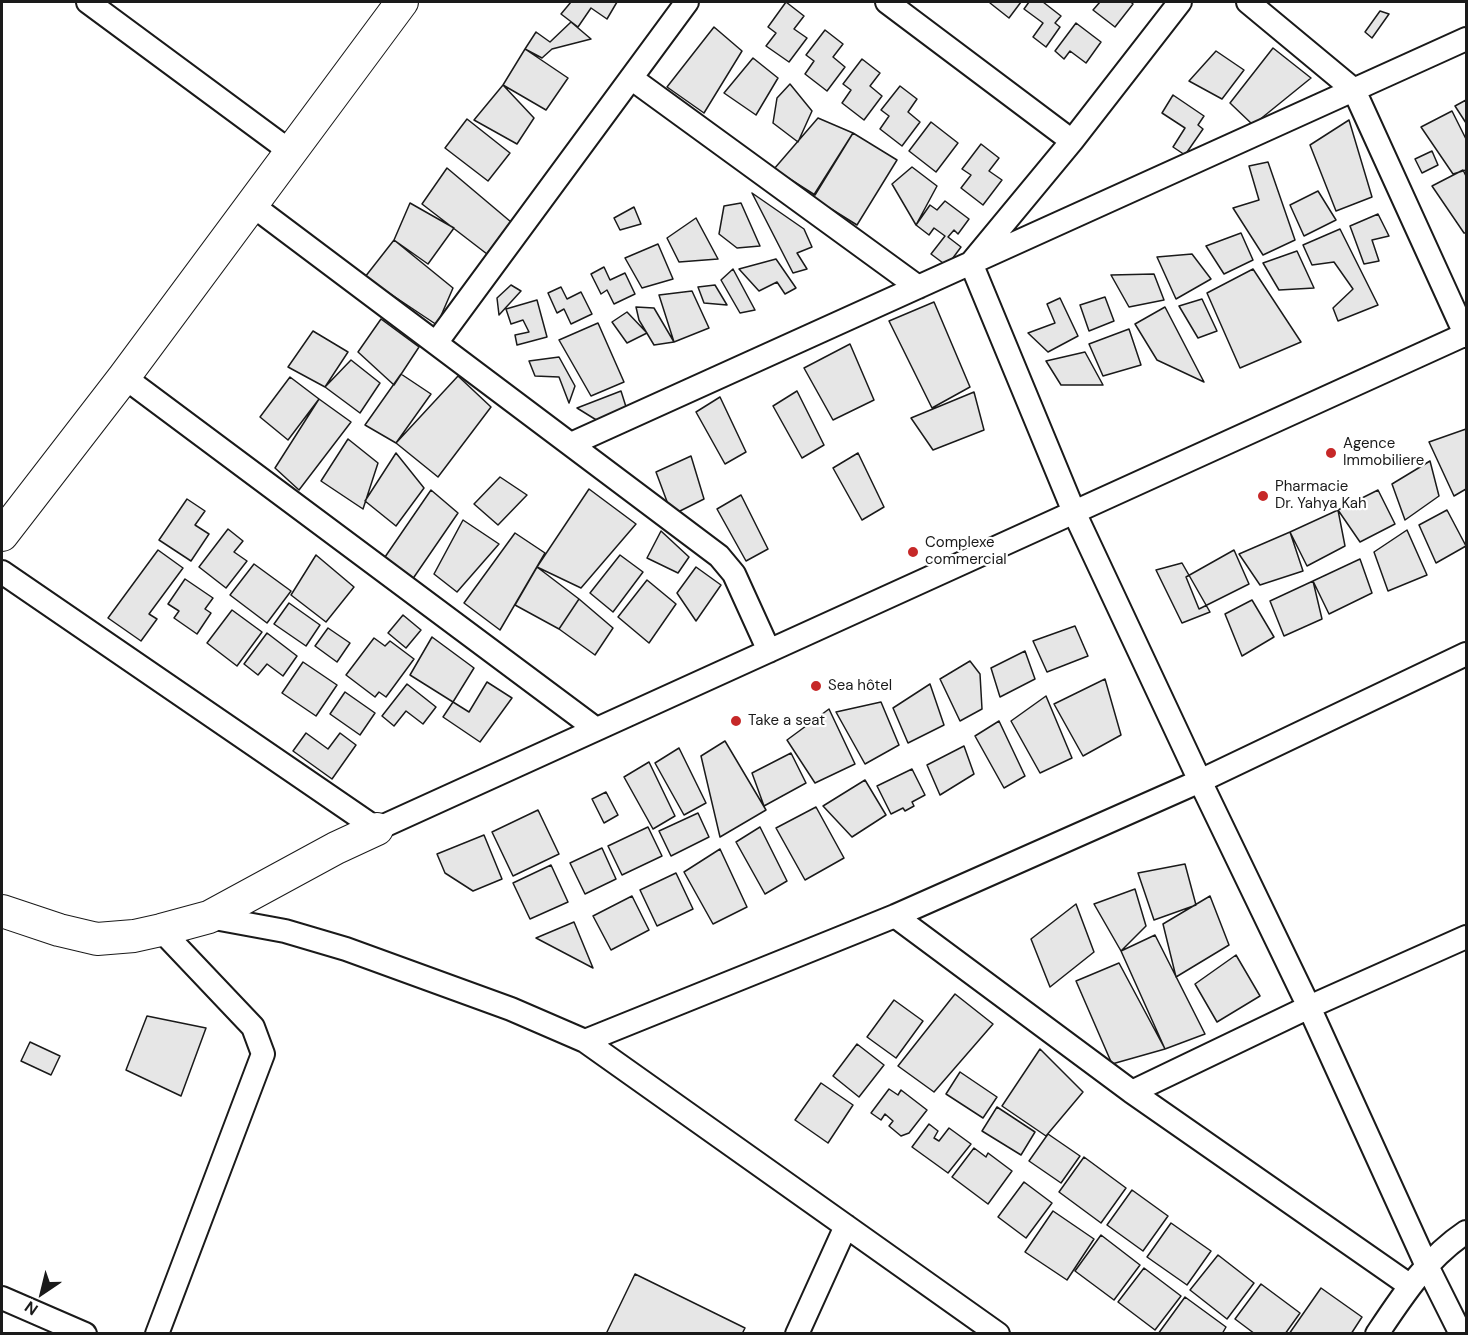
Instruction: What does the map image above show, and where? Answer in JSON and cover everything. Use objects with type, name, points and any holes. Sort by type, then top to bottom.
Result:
[{"type":"street","points":[[88,2],[291,152]]},
{"type":"street","points":[[436,343],[687,2]]},
{"type":"street","points":[[887,2],[1072,141]]},
{"type":"street","points":[[971,263],[1072,141],[1180,2]]},
{"type":"street","points":[[2,910],[59,930],[97,939],[134,936],[209,917],[336,848],[377,829],[1466,335],[1354,90],[1248,2]]},
{"type":"street","points":[[2,535],[124,377],[399,3]]},
{"type":"street","points":[[571,444],[1467,39]]},
{"type":"street","points":[[630,78],[918,287]]},
{"type":"street","points":[[252,205],[719,556],[734,574],[769,651]]},
{"type":"street","points":[[971,263],[1074,512],[1309,1007],[1426,1264],[1461,1334]]},
{"type":"street","points":[[124,377],[596,729]]},
{"type":"street","points":[[2,572],[377,829]]},
{"type":"street","points":[[585,1041],[895,916],[1200,781],[1467,654]]},
{"type":"street","points":[[895,916],[1132,1092],[1409,1285]]},
{"type":"street","points":[[209,917],[285,931],[346,949],[511,1010],[585,1041],[998,1334]]},
{"type":"street","points":[[157,1334],[262,1054],[253,1027],[161,930]]},
{"type":"street","points":[[1132,1092],[1309,1007],[1467,937]]},
{"type":"street","points":[[797,1334],[846,1226]]},
{"type":"street","points":[[1377,1334],[1409,1285],[1426,1264],[1450,1242],[1467,1232]]},
{"type":"street","points":[[2,1298],[85,1334]]},
{"type":"building","points":[[571,2],[617,2],[607,19],[591,8],[578,27],[561,14]]},
{"type":"building","points":[[786,2],[804,16],[794,29],[807,38],[789,62],[766,46],[776,33],[768,27]]},
{"type":"building","points":[[991,2],[1021,2],[1009,18]]},
{"type":"building","points":[[1029,2],[1043,2],[1061,16],[1055,23],[1060,27],[1046,47],[1033,37],[1043,23],[1024,9]]},
{"type":"building","points":[[1100,2],[1131,2],[1133,4],[1115,27],[1093,10]]},
{"type":"building","points":[[1380,11],[1389,14],[1372,38],[1365,32]]},
{"type":"building","points":[[571,22],[591,39],[552,49],[542,58],[525,49],[536,32],[550,42]]},
{"type":"building","points":[[1076,23],[1101,42],[1086,63],[1070,51],[1064,59],[1055,51]]},
{"type":"building","points":[[714,27],[742,51],[704,113],[667,87]]},
{"type":"building","points":[[825,30],[843,44],[833,57],[845,67],[827,91],[805,74],[814,61],[806,55]]},
{"type":"building","points":[[1273,48],[1311,78],[1253,125],[1230,103]]},
{"type":"building","points":[[525,49],[568,78],[546,110],[503,85]]},
{"type":"building","points":[[1216,51],[1244,70],[1222,99],[1189,81]]},
{"type":"building","points":[[753,58],[778,78],[756,115],[724,93]]},
{"type":"building","points":[[862,59],[880,73],[870,86],[882,96],[864,120],[842,103],[851,90],[843,84]]},
{"type":"building","points":[[790,84],[812,111],[798,142],[773,123],[777,98]]},
{"type":"building","points":[[503,85],[534,118],[517,144],[474,120]]},
{"type":"building","points":[[900,86],[917,99],[908,112],[920,122],[902,146],[880,129],[889,116],[881,110]]},
{"type":"building","points":[[1173,95],[1204,116],[1198,125],[1203,129],[1185,155],[1173,147],[1185,128],[1162,113]]},
{"type":"building","points":[[1466,100],[1466,123],[1455,106]]},
{"type":"building","points":[[1452,111],[1466,139],[1466,170],[1453,174],[1421,127]]},
{"type":"building","points":[[818,118],[853,133],[815,195],[774,169]]},
{"type":"building","points":[[467,119],[510,153],[488,181],[445,148]]},
{"type":"building","points":[[1349,120],[1372,197],[1336,211],[1310,145]]},
{"type":"building","points":[[931,122],[958,143],[936,172],[909,151]]},
{"type":"building","points":[[853,133],[897,160],[857,225],[828,207],[810,201]]},
{"type":"building","points":[[981,144],[999,158],[989,171],[1002,180],[983,205],[961,188],[971,175],[962,169]]},
{"type":"building","points":[[1432,151],[1438,165],[1422,173],[1415,159]]},
{"type":"building","points":[[1268,162],[1295,240],[1263,255],[1233,208],[1259,200],[1249,166]]},
{"type":"building","points":[[912,167],[937,186],[916,225],[892,184]]},
{"type":"building","points":[[447,168],[511,222],[487,254],[422,204]]},
{"type":"building","points":[[1463,170],[1466,176],[1466,233],[1432,186]]},
{"type":"building","points":[[1318,191],[1336,220],[1304,236],[1290,205]]},
{"type":"building","points":[[752,193],[804,229],[812,247],[797,253],[807,269],[793,273]]},
{"type":"building","points":[[945,201],[969,219],[958,234],[954,230],[948,237],[961,247],[947,266],[931,254],[945,236],[934,228],[929,235],[916,225],[930,205],[937,210]]},
{"type":"building","points":[[410,203],[454,228],[428,264],[394,240]]},
{"type":"building","points":[[741,203],[760,246],[737,248],[719,234],[724,206]]},
{"type":"building","points":[[634,207],[641,224],[620,230],[614,218]]},
{"type":"building","points":[[1378,214],[1389,236],[1372,240],[1379,261],[1364,264],[1350,226]]},
{"type":"building","points":[[696,218],[718,259],[679,262],[667,238]]},
{"type":"building","points":[[1340,229],[1378,305],[1338,321],[1333,308],[1353,289],[1334,262],[1312,265],[1303,245]]},
{"type":"building","points":[[1241,233],[1253,260],[1224,274],[1206,246]]},
{"type":"building","points":[[394,240],[453,288],[437,325],[365,277]]},
{"type":"building","points":[[658,244],[673,279],[642,288],[625,258]]},
{"type":"building","points":[[1297,251],[1314,288],[1279,290],[1263,263]]},
{"type":"building","points":[[1192,254],[1211,279],[1176,299],[1157,257]]},
{"type":"building","points":[[776,259],[796,288],[785,294],[777,282],[759,291],[739,269]]},
{"type":"building","points":[[604,267],[610,280],[625,273],[635,294],[614,304],[607,290],[601,294],[591,274]]},
{"type":"building","points":[[733,269],[755,310],[740,313],[721,280]]},
{"type":"building","points":[[1253,269],[1301,342],[1240,368],[1207,293]]},
{"type":"building","points":[[1154,274],[1164,300],[1129,307],[1111,275]]},
{"type":"building","points":[[511,285],[521,291],[499,315],[497,298]]},
{"type":"building","points":[[715,285],[727,305],[704,303],[698,287]]},
{"type":"building","points":[[561,287],[567,299],[581,292],[592,314],[571,324],[564,309],[557,313],[548,293]]},
{"type":"building","points":[[692,291],[709,328],[674,342],[659,295]]},
{"type":"building","points":[[1105,297],[1114,321],[1089,331],[1080,305]]},
{"type":"building","points":[[1060,298],[1078,336],[1048,352],[1028,333],[1055,323],[1047,304]]},
{"type":"building","points":[[1202,299],[1217,331],[1198,338],[1179,306]]},
{"type":"building","points":[[537,300],[547,337],[517,345],[515,335],[529,332],[523,320],[511,324],[506,309]]},
{"type":"building","points":[[934,302],[970,387],[932,408],[889,321]]},
{"type":"building","points":[[636,307],[654,308],[674,342],[654,345],[639,320]]},
{"type":"building","points":[[1165,307],[1204,382],[1157,360],[1135,324]]},
{"type":"building","points":[[627,312],[647,333],[627,343],[612,322]]},
{"type":"building","points":[[381,319],[419,347],[394,385],[358,352]]},
{"type":"building","points":[[598,323],[624,382],[591,396],[559,340]]},
{"type":"building","points":[[1129,329],[1141,365],[1103,376],[1089,344]]},
{"type":"building","points":[[313,331],[348,352],[325,387],[288,367]]},
{"type":"building","points":[[850,344],[874,400],[833,420],[804,368]]},
{"type":"building","points":[[1085,352],[1103,385],[1061,385],[1046,361]]},
{"type":"building","points":[[559,357],[575,386],[569,403],[559,377],[535,376],[529,361]]},
{"type":"building","points":[[351,360],[380,383],[360,413],[325,387]]},
{"type":"building","points":[[401,374],[431,394],[396,443],[365,425]]},
{"type":"building","points":[[458,376],[491,407],[438,477],[396,443]]},
{"type":"building","points":[[290,377],[319,399],[288,440],[260,417]]},
{"type":"building","points":[[621,391],[627,410],[598,421],[577,408]]},
{"type":"building","points":[[797,391],[824,445],[802,458],[773,406]]},
{"type":"building","points":[[974,392],[984,430],[933,450],[911,418]]},
{"type":"building","points":[[720,397],[746,452],[725,464],[696,412]]},
{"type":"building","points":[[319,399],[351,422],[299,490],[275,468]]},
{"type":"building","points":[[1466,429],[1466,489],[1454,496],[1429,442]]},
{"type":"building","points":[[348,439],[378,463],[363,509],[321,481]]},
{"type":"building","points":[[396,453],[424,488],[396,526],[365,501]]},
{"type":"building","points":[[858,453],[884,507],[862,520],[833,468]]},
{"type":"building","points":[[691,456],[704,499],[672,515],[656,472]]},
{"type":"building","points":[[1430,461],[1439,496],[1405,520],[1392,484]]},
{"type":"building","points":[[500,477],[527,495],[498,525],[474,504]]},
{"type":"building","points":[[589,489],[636,524],[581,588],[537,567]]},
{"type":"building","points":[[431,490],[458,513],[412,580],[385,557]]},
{"type":"building","points":[[1378,490],[1395,524],[1360,542],[1338,510]]},
{"type":"building","points":[[741,495],[768,549],[746,561],[717,509]]},
{"type":"building","points":[[187,499],[205,511],[195,525],[209,534],[191,561],[159,540]]},
{"type":"building","points":[[1338,510],[1345,546],[1307,566],[1290,532]]},
{"type":"building","points":[[1447,510],[1466,546],[1436,563],[1419,525]]},
{"type":"building","points":[[463,520],[499,544],[457,592],[434,574]]},
{"type":"building","points":[[228,529],[243,541],[234,552],[247,561],[226,588],[199,567]]},
{"type":"building","points":[[1407,530],[1427,575],[1388,591],[1374,552]]},
{"type":"building","points":[[661,531],[689,557],[678,573],[647,558]]},
{"type":"building","points":[[1290,532],[1303,571],[1260,585],[1239,554]]},
{"type":"building","points":[[515,533],[545,553],[500,630],[464,603]]},
{"type":"building","points":[[158,550],[183,568],[149,614],[157,619],[141,641],[108,618]]},
{"type":"building","points":[[1234,550],[1249,584],[1199,609],[1186,577]]},
{"type":"building","points":[[316,555],[354,587],[326,622],[291,595]]},
{"type":"building","points":[[620,555],[643,572],[613,612],[590,593]]},
{"type":"building","points":[[1360,559],[1372,593],[1329,614],[1313,581]]},
{"type":"building","points":[[1182,563],[1210,612],[1182,623],[1156,570]]},
{"type":"building","points":[[254,564],[291,591],[267,623],[230,595]]},
{"type":"building","points":[[537,567],[579,599],[559,629],[515,605]]},
{"type":"building","points":[[696,567],[721,585],[696,621],[677,593]]},
{"type":"building","points":[[185,579],[213,598],[205,609],[211,613],[197,634],[174,618],[179,611],[168,604]]},
{"type":"building","points":[[647,580],[676,604],[649,643],[618,617]]},
{"type":"building","points":[[1313,581],[1322,619],[1284,636],[1270,601]]},
{"type":"building","points":[[579,599],[613,628],[595,655],[559,629]]},
{"type":"building","points":[[1252,600],[1274,637],[1242,656],[1225,614]]},
{"type":"building","points":[[289,603],[320,625],[306,646],[274,624]]},
{"type":"building","points":[[232,610],[262,632],[237,666],[207,643]]},
{"type":"building","points":[[403,615],[421,630],[406,648],[388,633]]},
{"type":"building","points":[[1075,626],[1088,656],[1047,672],[1033,641]]},
{"type":"building","points":[[328,628],[350,643],[337,662],[315,646]]},
{"type":"building","points":[[267,633],[297,656],[283,676],[267,664],[258,675],[244,664]]},
{"type":"building","points":[[432,637],[474,668],[453,702],[410,675]]},
{"type":"building","points":[[374,638],[385,646],[390,641],[414,659],[386,697],[379,692],[375,697],[346,675]]},
{"type":"building","points":[[1025,651],[1035,679],[1000,697],[991,668]]},
{"type":"building","points":[[970,661],[980,674],[982,709],[960,721],[940,679]]},
{"type":"building","points":[[303,662],[337,685],[316,716],[282,693]]},
{"type":"building","points":[[1105,679],[1121,735],[1083,756],[1054,704]]},
{"type":"building","points":[[487,682],[512,698],[480,742],[443,717],[453,702],[469,712]]},
{"type":"building","points":[[407,684],[436,707],[423,724],[406,711],[394,726],[382,716]]},
{"type":"building","points":[[930,684],[944,725],[908,743],[893,708]]},
{"type":"building","points":[[345,692],[375,713],[360,735],[330,714]]},
{"type":"building","points":[[1046,696],[1072,758],[1040,773],[1011,721]]},
{"type":"building","points":[[881,702],[899,745],[865,764],[836,712]]},
{"type":"building","points":[[829,709],[855,764],[815,783],[787,740]]},
{"type":"building","points":[[999,721],[1025,776],[1004,788],[975,736]]},
{"type":"building","points":[[306,733],[328,749],[340,733],[356,745],[332,779],[293,751]]},
{"type":"building","points":[[725,741],[766,810],[720,837],[701,756]]},
{"type":"building","points":[[964,746],[974,774],[940,795],[927,765]]},
{"type":"building","points":[[679,748],[706,803],[684,815],[655,763]]},
{"type":"building","points":[[791,753],[806,783],[764,806],[752,773]]},
{"type":"building","points":[[649,762],[675,816],[653,829],[624,777]]},
{"type":"building","points":[[912,769],[925,795],[912,802],[914,806],[891,814],[877,786]]},
{"type":"building","points":[[865,780],[886,815],[852,837],[823,806]]},
{"type":"building","points":[[606,792],[618,815],[604,823],[592,799]]},
{"type":"building","points":[[816,807],[844,858],[805,880],[776,828]]},
{"type":"building","points":[[538,810],[559,854],[513,876],[492,832]]},
{"type":"building","points":[[698,813],[709,837],[671,856],[659,831]]},
{"type":"building","points":[[648,827],[662,856],[622,875],[608,846]]},
{"type":"building","points":[[760,827],[787,881],[765,894],[736,842]]},
{"type":"building","points":[[484,835],[502,879],[473,891],[445,873],[437,854]]},
{"type":"building","points":[[602,848],[616,879],[585,894],[570,863]]},
{"type":"building","points":[[720,849],[747,907],[713,924],[684,872]]},
{"type":"building","points":[[1185,864],[1196,905],[1154,920],[1138,873]]},
{"type":"building","points":[[551,865],[568,902],[530,919],[513,883]]},
{"type":"building","points":[[676,873],[693,909],[657,926],[640,890]]},
{"type":"building","points":[[1135,889],[1146,926],[1121,951],[1094,904]]},
{"type":"building","points":[[632,896],[649,930],[611,950],[593,916]]},
{"type":"building","points":[[1210,896],[1229,945],[1176,977],[1163,924]]},
{"type":"building","points":[[1076,904],[1094,952],[1050,987],[1031,939]]},
{"type":"building","points":[[574,922],[593,968],[536,938]]},
{"type":"building","points":[[1155,935],[1205,1034],[1165,1049],[1121,951]]},
{"type":"building","points":[[1236,955],[1260,996],[1217,1022],[1195,984]]},
{"type":"building","points":[[1119,963],[1165,1049],[1112,1064],[1076,981]]},
{"type":"building","points":[[955,994],[993,1024],[934,1092],[898,1066]]},
{"type":"building","points":[[894,1000],[923,1021],[896,1058],[867,1037]]},
{"type":"building","points":[[147,1016],[206,1028],[181,1096],[126,1070]]},
{"type":"building","points":[[30,1042],[60,1056],[51,1075],[21,1061]]},
{"type":"building","points":[[857,1044],[884,1065],[859,1097],[833,1076]]},
{"type":"building","points":[[1040,1049],[1083,1092],[1046,1136],[1002,1106]]},
{"type":"building","points":[[960,1072],[997,1097],[983,1118],[946,1094]]},
{"type":"building","points":[[821,1083],[853,1105],[828,1143],[795,1120]]},
{"type":"building","points":[[889,1089],[898,1095],[901,1090],[927,1110],[909,1133],[901,1136],[889,1126],[893,1121],[885,1114],[881,1120],[871,1113]]},
{"type":"building","points":[[997,1107],[1035,1132],[1021,1155],[982,1131]]},
{"type":"building","points":[[929,1124],[938,1131],[934,1138],[939,1141],[949,1128],[971,1144],[948,1173],[912,1147]]},
{"type":"building","points":[[1048,1134],[1080,1156],[1061,1183],[1029,1161]]},
{"type":"building","points":[[974,1148],[986,1157],[988,1153],[1012,1171],[988,1204],[952,1177]]},
{"type":"building","points":[[1084,1157],[1126,1188],[1101,1223],[1059,1192]]},
{"type":"building","points":[[1024,1182],[1052,1203],[1026,1238],[998,1217]]},
{"type":"building","points":[[1132,1190],[1168,1216],[1143,1251],[1107,1225]]},
{"type":"building","points":[[1053,1211],[1094,1239],[1067,1280],[1025,1252]]},
{"type":"building","points":[[1171,1223],[1211,1251],[1187,1285],[1147,1257]]},
{"type":"building","points":[[1101,1235],[1140,1265],[1114,1300],[1075,1271]]},
{"type":"building","points":[[1218,1255],[1254,1283],[1227,1319],[1190,1290]]},
{"type":"building","points":[[1144,1268],[1181,1296],[1155,1330],[1118,1302]]},
{"type":"building","points":[[635,1274],[745,1328],[742,1334],[606,1334]]},
{"type":"building","points":[[1261,1284],[1300,1313],[1285,1334],[1255,1334],[1235,1319]]},
{"type":"building","points":[[1321,1288],[1362,1317],[1351,1334],[1289,1334]]},
{"type":"building","points":[[1185,1297],[1226,1327],[1222,1334],[1158,1334]]},
{"type":"place","name":"Agence Immobiliere","points":[[1331,453]]},
{"type":"place","name":"Pharmacie Dr. Yahya Kah","points":[[1263,496]]},
{"type":"place","name":"Complexe commercial","points":[[913,552]]},
{"type":"place","name":"Sea hôtel","points":[[816,686]]},
{"type":"place","name":"Take a seat","points":[[736,721]]}]
